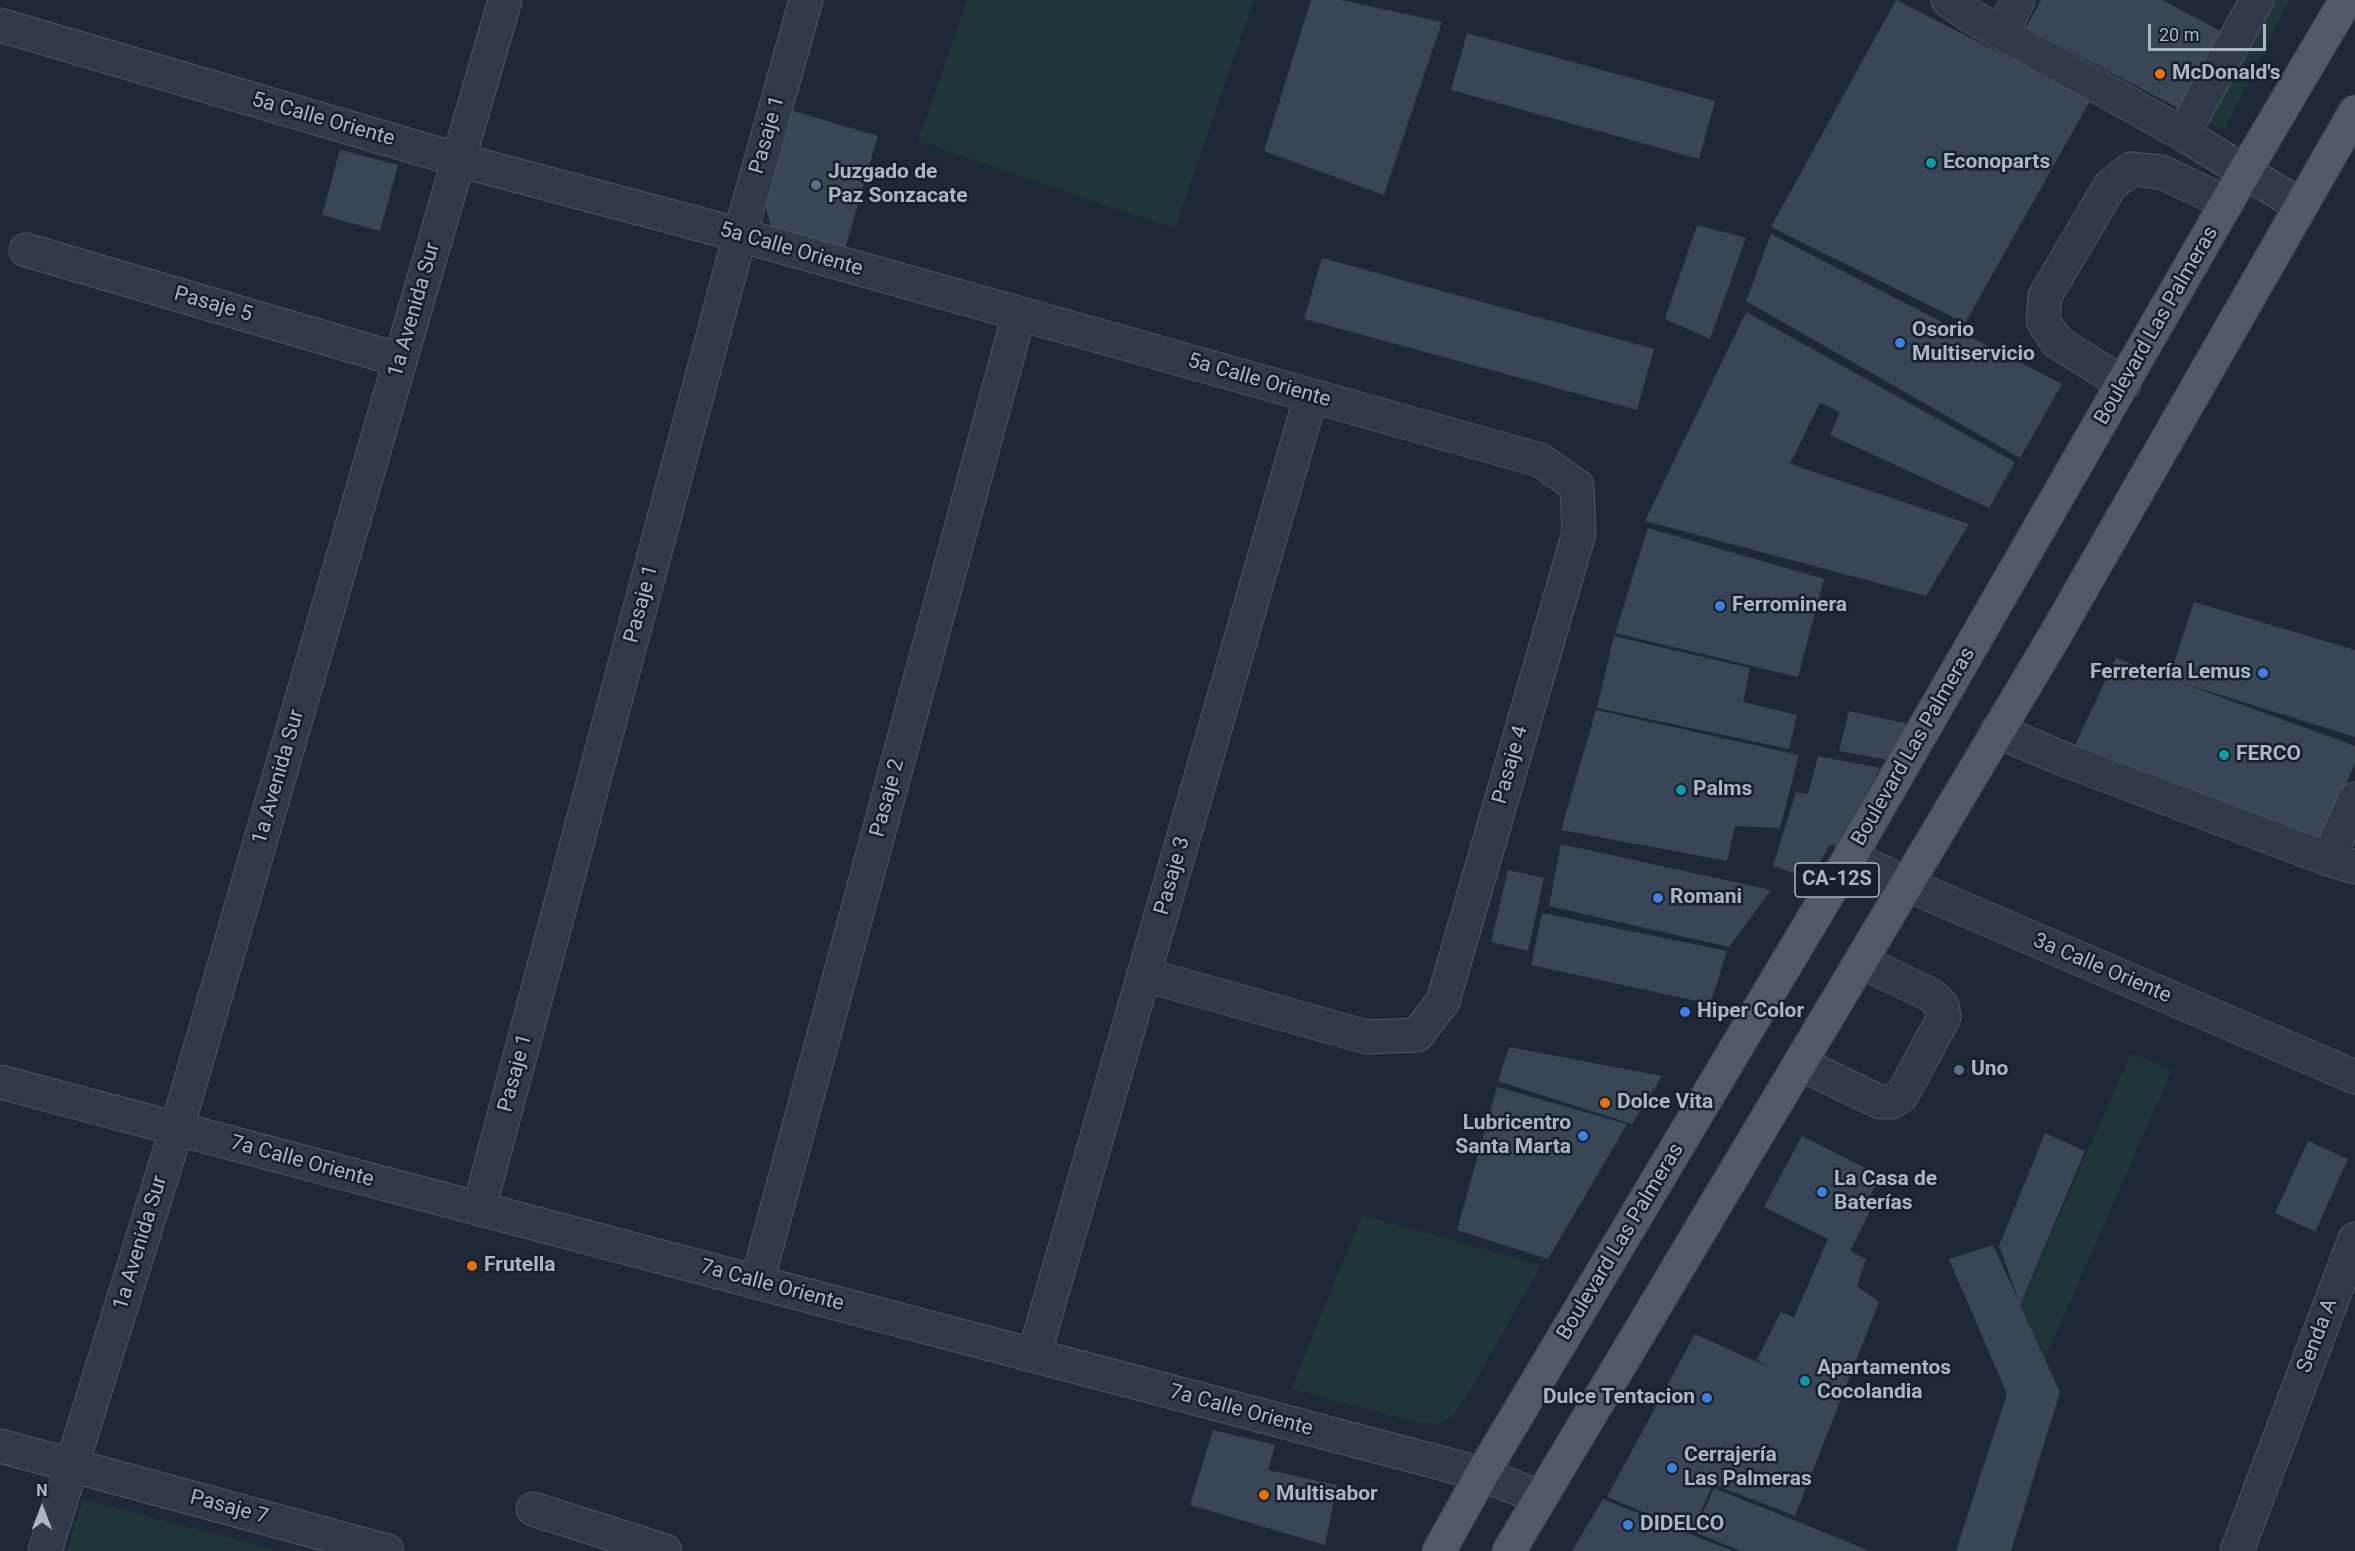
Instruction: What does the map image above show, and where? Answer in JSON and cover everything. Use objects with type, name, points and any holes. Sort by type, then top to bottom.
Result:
[{"type":"main road","name":"Boulevard Las Palmeras","points":[[1439,1551],[1482,1474],[1850,857],[2124,384],[2244,171],[2346,0]]},
{"type":"main road","points":[[1509,1551],[2054,637],[2355,112]]},
{"type":"street","name":"1a Avenida Sur","points":[[45,1551],[177,1128],[505,0]]},
{"type":"street","name":"Pasaje 1","points":[[480,1209],[740,235],[806,0]]},
{"type":"street","points":[[1948,0],[2002,33],[2183,134],[2301,206]]},
{"type":"street","points":[[2002,33],[2018,0]]},
{"type":"street","points":[[2183,134],[2257,0]]},
{"type":"street","name":"5a Calle Oriente","points":[[0,25],[459,160],[740,235],[1540,460],[1577,486]]},
{"type":"street","points":[[2124,384],[2057,342],[2043,321],[2045,296],[2110,186],[2131,168],[2161,172],[2227,203]]},
{"type":"street","name":"Pasaje 5","points":[[26,250],[400,360]]},
{"type":"street","name":"Pasaje 2","points":[[757,1282],[1020,314]]},
{"type":"street","name":"Pasaje 3","points":[[1034,1355],[1311,396]]},
{"type":"street","name":"Pasaje 4","points":[[1144,975],[1368,1037],[1417,1035],[1443,1001],[1579,533],[1577,486]]},
{"type":"street","points":[[1997,731],[2066,760],[2342,863],[2355,799]]},
{"type":"street","name":"3a Calle Oriente","points":[[1850,857],[2355,1077]]},
{"type":"street","points":[[1800,1064],[1880,1102],[1892,1102],[1902,1095],[1944,1017],[1942,1006],[1933,996],[1862,962]]},
{"type":"street","name":"7a Calle Oriente","points":[[0,1082],[1482,1474],[1541,1498]]},
{"type":"street","name":"Senda A","points":[[2237,1551],[2355,1239]]},
{"type":"street","name":"Pasaje 7","points":[[0,1446],[387,1551]]},
{"type":"street","points":[[533,1509],[665,1551]]},
{"type":"green space","points":[[967,0],[1254,0],[1175,229],[918,141]]},
{"type":"green space","points":[[2267,0],[2289,0],[2225,129],[2203,120]]},
{"type":"green space","points":[[2131,1053],[2172,1070],[2045,1359],[2020,1305]]},
{"type":"green space","points":[[1362,1215],[1541,1265],[1466,1398],[1452,1416],[1440,1424],[1419,1423],[1291,1389]]},
{"type":"green space","points":[[83,1499],[279,1551],[67,1551]]},
{"type":"building","points":[[1311,0],[1341,0],[1442,22],[1384,195],[1264,151]]},
{"type":"building","name":"Econoparts","points":[[1896,0],[2091,99],[1965,323],[1771,227]]},
{"type":"building","name":"McDonald's","points":[[2041,0],[2162,0],[2228,35],[2185,112],[2026,27]]},
{"type":"building","points":[[1467,33],[1715,101],[1699,159],[1451,90]]},
{"type":"building","points":[[790,110],[878,136],[844,252],[771,228],[764,200]]},
{"type":"building","points":[[340,150],[398,165],[380,231],[322,215]]},
{"type":"building","points":[[1697,225],[1746,238],[1710,339],[1665,319]]},
{"type":"building","name":"Osorio Multiservicio","points":[[1771,234],[2062,384],[2020,458],[1746,301]]},
{"type":"building","points":[[1322,258],[1654,349],[1637,410],[1304,319]]},
{"type":"building","points":[[1746,312],[2015,462],[1989,508],[1830,435],[1840,412],[1820,403],[1790,464],[1969,524],[1926,596],[1645,521]]},
{"type":"building","name":"Ferrominera","points":[[1648,528],[1824,579],[1798,677],[1615,633]]},
{"type":"building","name":"FERCO","points":[[2194,602],[2355,650],[2355,737],[2182,683],[2355,746],[2355,763],[2319,848],[2074,747],[2116,658],[2169,678]]},
{"type":"building","points":[[1614,636],[1750,668],[1743,702],[1797,715],[1789,749],[1597,708]]},
{"type":"building","name":"Palms","points":[[1596,710],[1799,755],[1780,828],[1735,826],[1727,861],[1561,830]]},
{"type":"building","points":[[1849,711],[1909,724],[1888,760],[1839,751]]},
{"type":"building","points":[[1818,756],[1880,768],[1838,846],[1830,845],[1811,874],[1802,876],[1773,866],[1796,792],[1808,794]]},
{"type":"building","name":"Romani","points":[[1561,844],[1771,890],[1729,947],[1549,906]]},
{"type":"building","points":[[1508,870],[1544,878],[1528,951],[1491,942]]},
{"type":"building","points":[[1542,913],[1727,951],[1710,1004],[1531,965]]},
{"type":"building","name":"Dolce Vita","points":[[1509,1047],[1662,1076],[1632,1124],[1498,1081]]},
{"type":"building","points":[[1497,1087],[1627,1124],[1548,1259],[1457,1230]]},
{"type":"building","points":[[2045,1133],[2085,1151],[2020,1305],[2060,1392],[2011,1551],[1956,1551],[2007,1394],[1949,1259],[1993,1245],[2019,1301],[1999,1246]]},
{"type":"building","points":[[1802,1136],[1881,1176],[1867,1201],[1873,1205],[1850,1251],[1866,1259],[1857,1286],[1879,1302],[1795,1516],[1713,1484],[1692,1532],[1607,1497],[1695,1334],[1768,1367],[1757,1360],[1781,1312],[1794,1317],[1828,1239],[1764,1207]]},
{"type":"building","points":[[2308,1141],[2348,1159],[2315,1232],[2275,1213]]},
{"type":"building","name":"Multisabor","points":[[1213,1430],[1275,1445],[1268,1470],[1337,1485],[1325,1545],[1190,1505]]},
{"type":"building","points":[[1714,1488],[1870,1551],[1741,1551],[1694,1532]]},
{"type":"building","name":"DIDELCO","points":[[1603,1499],[1733,1551],[1572,1551]]},
{"type":"place","name":"McDonald's","points":[[2160,74]]},
{"type":"place","name":"Econoparts","points":[[1931,163]]},
{"type":"place","name":"Juzgado de Paz Sonzacate","points":[[816,185]]},
{"type":"place","name":"Osorio Multiservicio","points":[[1900,343]]},
{"type":"place","name":"Ferrominera","points":[[1720,606]]},
{"type":"place","name":"Ferretería Lemus","points":[[2263,673]]},
{"type":"place","name":"FERCO","points":[[2224,755]]},
{"type":"place","name":"Palms","points":[[1681,790]]},
{"type":"place","name":"Romani","points":[[1658,898]]},
{"type":"place","name":"Hiper Color","points":[[1685,1012]]},
{"type":"place","name":"Uno","points":[[1959,1070]]},
{"type":"place","name":"Dolce Vita","points":[[1605,1103]]},
{"type":"place","name":"Lubricentro Santa Marta","points":[[1583,1136]]},
{"type":"place","name":"La Casa de Baterías","points":[[1822,1192]]},
{"type":"place","name":"Frutella","points":[[472,1266]]},
{"type":"place","name":"Apartamentos Cocolandia","points":[[1805,1381]]},
{"type":"place","name":"Dulce Tentacion","points":[[1707,1398]]},
{"type":"place","name":"Cerrajería Las Palmeras","points":[[1672,1468]]},
{"type":"place","name":"Multisabor","points":[[1264,1495]]},
{"type":"place","name":"DIDELCO","points":[[1628,1525]]}]
